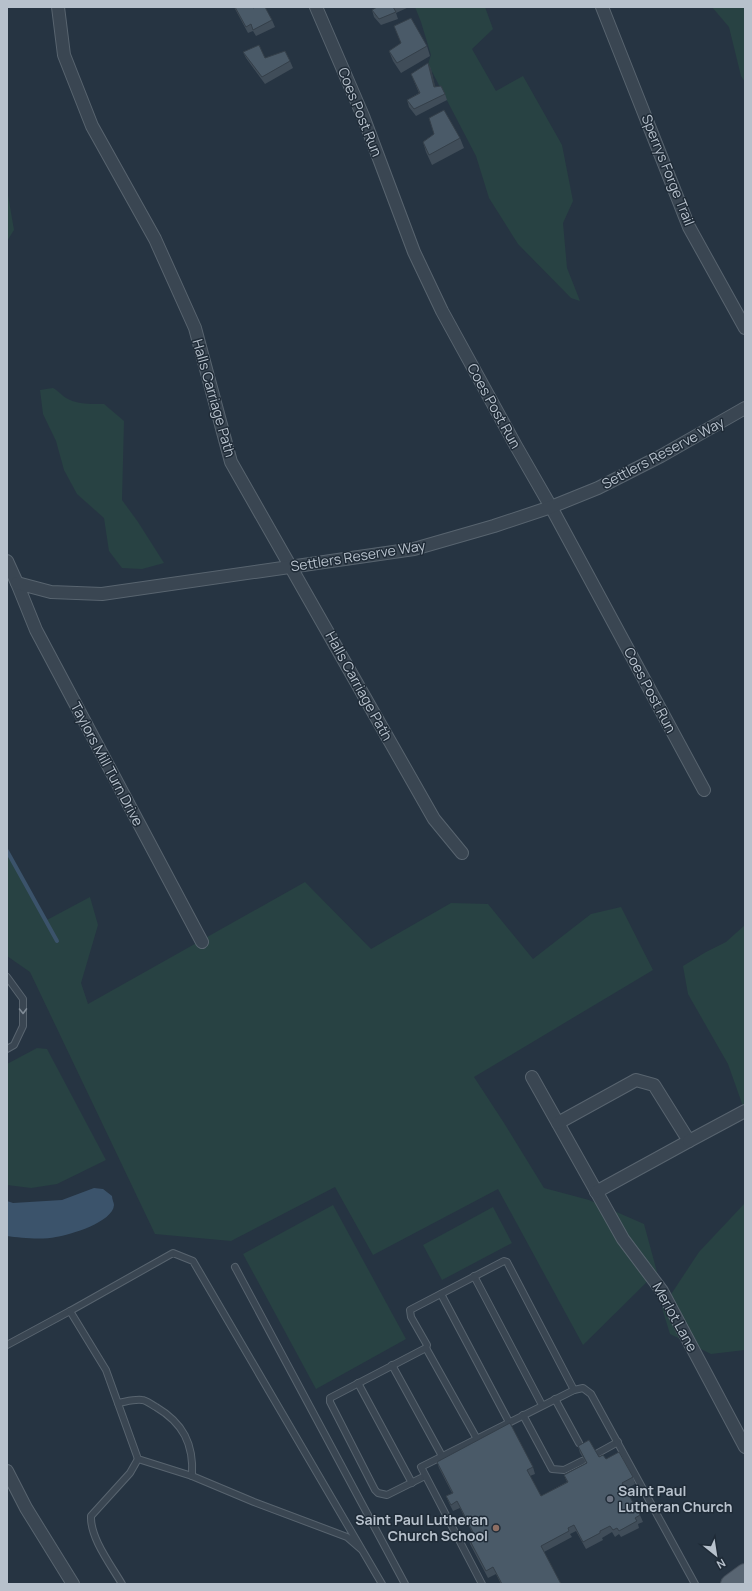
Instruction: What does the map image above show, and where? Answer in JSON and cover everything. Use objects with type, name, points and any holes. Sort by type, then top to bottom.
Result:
[{"type":"main road","points":[[730,1584],[745,1573]]},
{"type":"street","name":"Halls Carriage Path","points":[[58,7],[64,55],[92,126],[154,239],[195,328],[231,462],[292,566],[434,820],[462,853]]},
{"type":"street","name":"Coes Post Run","points":[[316,7],[364,116],[414,252],[442,311],[551,507],[704,790]]},
{"type":"street","name":"Sperrys Forge Trail","points":[[602,7],[689,227],[745,328]]},
{"type":"street","name":"Settlers Reserve Way","points":[[17,583],[51,592],[102,594],[414,549],[494,526],[551,507],[598,488],[661,456],[745,408]]},
{"type":"street","name":"Taylors Mill Turn Drive","points":[[7,561],[36,630],[202,942]]},
{"type":"street","name":"Merlot Lane","points":[[532,1077],[623,1239],[662,1292],[745,1447]]},
{"type":"street","points":[[558,1123],[636,1080],[654,1085],[689,1141]]},
{"type":"street","points":[[596,1192],[745,1111]]},
{"type":"street","points":[[7,1471],[26,1508],[73,1584]]},
{"type":"lane","points":[[7,977],[23,999],[24,1026],[14,1045],[7,1049]]},
{"type":"lane","points":[[7,1345],[173,1253],[193,1261],[382,1584]]},
{"type":"lane","points":[[477,1439],[426,1348],[427,1345],[411,1317],[410,1310],[474,1276],[504,1261],[507,1262],[574,1390]]},
{"type":"lane","points":[[235,1267],[405,1584]]},
{"type":"lane","points":[[474,1276],[542,1406]]},
{"type":"lane","points":[[441,1294],[509,1422]]},
{"type":"lane","points":[[70,1311],[106,1370],[138,1459],[130,1473],[91,1516],[90,1523],[94,1535],[122,1584]]},
{"type":"lane","points":[[425,1476],[387,1495],[378,1493],[375,1490],[330,1402],[330,1398],[426,1348]]},
{"type":"lane","points":[[392,1365],[442,1456]]},
{"type":"lane","points":[[358,1383],[412,1483]]},
{"type":"lane","points":[[482,1584],[421,1467],[555,1399],[574,1390],[583,1388],[591,1394],[695,1584]]},
{"type":"lane","points":[[555,1399],[579,1443]]},
{"type":"lane","points":[[118,1403],[143,1400],[163,1412],[180,1426],[189,1443],[193,1461],[192,1476]]},
{"type":"lane","points":[[523,1415],[552,1469],[564,1470],[582,1461]]},
{"type":"lane","points":[[598,1453],[618,1442]]},
{"type":"lane","points":[[138,1459],[192,1476],[254,1502],[347,1537],[362,1550]]},
{"type":"green space","points":[[415,7],[485,7],[493,29],[472,49],[496,91],[523,76],[562,145],[573,201],[563,223],[567,268],[580,301],[571,298],[518,244],[489,198],[476,156],[428,64],[431,55]]},
{"type":"green space","points":[[712,7],[745,7],[745,82],[741,76],[729,27]]},
{"type":"green space","points":[[7,189],[14,230],[7,241]]},
{"type":"green space","points":[[53,388],[66,398],[75,402],[85,404],[104,404],[124,421],[122,500],[164,563],[142,569],[122,568],[109,551],[104,518],[77,494],[64,470],[56,441],[43,414],[40,390]]},
{"type":"green space","points":[[7,851],[45,921],[90,897],[98,925],[81,983],[88,1004],[305,882],[371,949],[451,903],[488,904],[533,959],[591,914],[621,907],[653,970],[474,1077],[544,1188],[589,1200],[644,1224],[657,1272],[583,1345],[498,1189],[373,1255],[335,1187],[231,1241],[155,1234],[30,972],[7,956]]},
{"type":"green space","points":[[745,925],[745,1112],[728,1064],[688,994],[683,966],[726,942]]},
{"type":"green space","points":[[37,1048],[47,1049],[106,1160],[57,1184],[31,1188],[7,1185],[7,1064]]},
{"type":"green space","points":[[745,1203],[745,1350],[711,1354],[670,1334],[662,1308],[699,1252]]},
{"type":"green space","points":[[333,1205],[406,1339],[316,1389],[243,1254]]},
{"type":"green space","points":[[493,1207],[512,1243],[442,1280],[423,1245]]},
{"type":"water","points":[[94,1188],[103,1189],[112,1196],[114,1205],[112,1211],[106,1217],[90,1227],[62,1236],[50,1238],[7,1236],[7,1201],[13,1203],[62,1200]]},
{"type":"building","points":[[235,7],[265,7],[272,20],[253,30],[251,24],[246,27]]},
{"type":"building","points":[[377,7],[393,7],[396,12],[379,19],[372,10]]},
{"type":"building","points":[[411,18],[427,46],[397,63],[389,51],[401,43],[394,26]]},
{"type":"building","points":[[259,45],[265,58],[285,51],[290,61],[262,77],[243,52]]},
{"type":"building","points":[[428,63],[434,87],[441,86],[445,94],[414,109],[407,100],[420,93],[411,74]]},
{"type":"building","points":[[444,110],[460,138],[429,155],[423,142],[434,134],[429,118]]},
{"type":"building","points":[[510,1423],[533,1467],[527,1470],[541,1496],[568,1482],[564,1475],[587,1463],[578,1446],[589,1440],[599,1457],[603,1455],[606,1459],[619,1452],[633,1477],[622,1483],[640,1515],[635,1518],[637,1521],[619,1531],[617,1528],[613,1530],[610,1526],[583,1542],[574,1525],[568,1528],[569,1531],[541,1546],[561,1584],[502,1584],[493,1567],[486,1571],[468,1537],[474,1534],[457,1501],[451,1505],[446,1496],[453,1493],[437,1462]]},
{"type":"waterway","points":[[7,851],[57,941]]},
{"type":"place","name":"Saint Paul Lutheran Church","points":[[610,1499]]},
{"type":"place","name":"Saint Paul Lutheran Church School","points":[[496,1528]]}]
